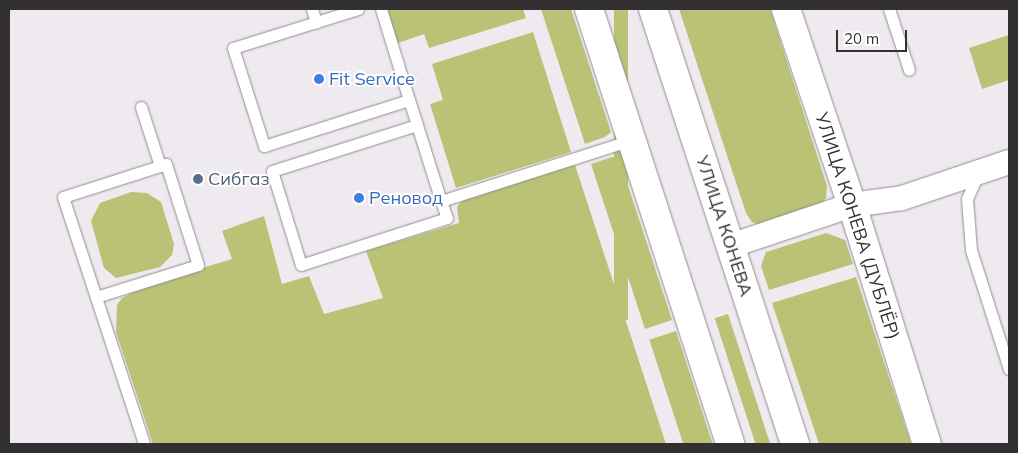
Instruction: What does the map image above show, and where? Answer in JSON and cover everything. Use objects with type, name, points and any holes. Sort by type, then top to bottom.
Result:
[{"type":"main road","points":[[589,9],[730,444]]},
{"type":"main road","name":"УЛИЦА КОНЕВА","points":[[653,9],[795,444]]},
{"type":"main road","name":"УЛИЦА КОНЕВА (ДУБЛЁР)","points":[[786,9],[852,205],[927,444]]},
{"type":"street","points":[[730,246],[852,205],[902,198],[1009,162]]},
{"type":"lane","points":[[312,9],[316,22]]},
{"type":"lane","points":[[358,9],[233,48],[264,146],[409,100]]},
{"type":"lane","points":[[381,9],[447,218],[301,265],[272,171],[417,125]]},
{"type":"lane","points":[[889,9],[909,70]]},
{"type":"lane","points":[[141,107],[160,166]]},
{"type":"lane","points":[[441,201],[631,140]]},
{"type":"lane","points":[[96,297],[198,265],[166,164],[63,197],[144,444]]},
{"type":"lane","points":[[978,172],[967,199],[971,250],[1009,369]]},
{"type":"green space","points":[[523,9],[526,18],[429,48],[424,34],[398,43],[386,10]]},
{"type":"green space","points":[[541,9],[571,9],[611,132],[605,137],[585,144]]},
{"type":"green space","points":[[614,9],[628,9],[628,320],[614,320]]},
{"type":"green space","points":[[679,9],[770,9],[827,186],[826,198],[819,207],[762,226],[752,222],[746,213]]},
{"type":"green space","points":[[533,32],[571,152],[456,188],[430,104],[443,100],[432,64]]},
{"type":"green space","points":[[1009,35],[1009,80],[982,89],[969,48]]},
{"type":"green space","points":[[612,157],[619,158],[672,320],[645,329],[591,164]]},
{"type":"green space","points":[[575,165],[666,444],[153,444],[116,332],[117,305],[122,298],[150,284],[232,259],[222,231],[264,216],[282,284],[309,276],[324,314],[383,298],[366,251],[459,223],[457,207],[464,198]]},
{"type":"green space","points":[[131,192],[147,193],[161,202],[174,244],[172,255],[160,267],[116,278],[104,268],[91,221],[100,203]]},
{"type":"green space","points":[[826,233],[845,240],[853,264],[769,290],[761,266],[766,252]]},
{"type":"green space","points":[[856,277],[911,444],[819,444],[772,303]]},
{"type":"green space","points":[[728,314],[770,444],[756,444],[715,318]]},
{"type":"green space","points":[[676,331],[713,444],[683,444],[649,340]]},
{"type":"place","name":"Fit Service","points":[[319,79]]},
{"type":"place","name":"Сибгаз","points":[[198,179]]},
{"type":"place","name":"Реновод","points":[[359,198]]}]
